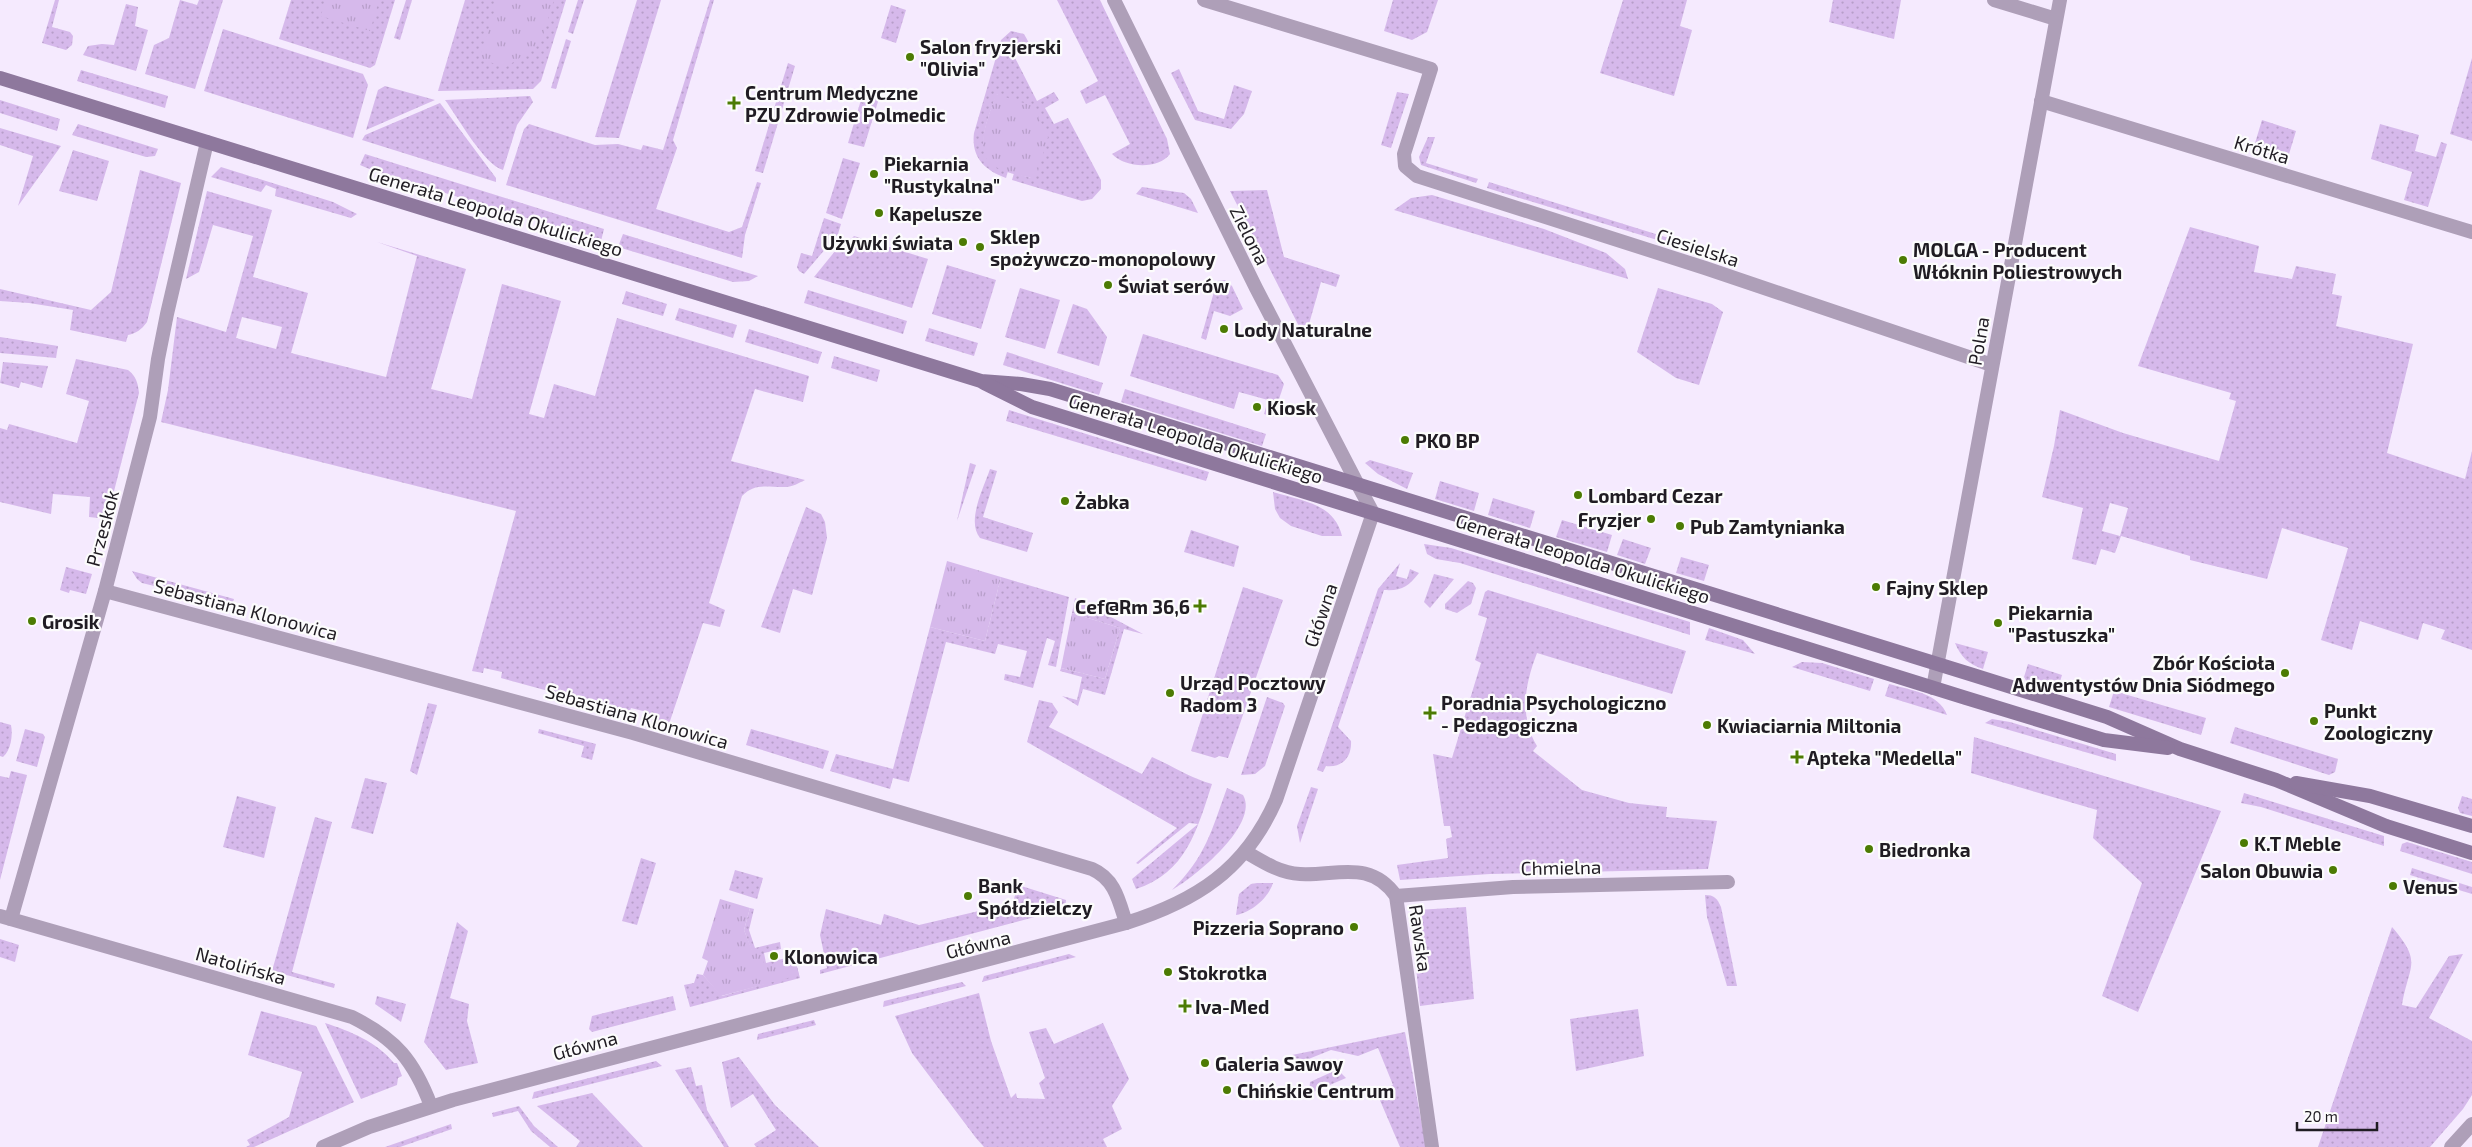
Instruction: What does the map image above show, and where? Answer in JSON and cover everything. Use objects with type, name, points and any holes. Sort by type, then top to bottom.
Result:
[{"type":"main road","name":"Generała Leopolda Okulickiego","points":[[0,78],[981,381],[1032,407],[1933,688],[2104,740],[2180,749]]},
{"type":"main road","name":"Generała Leopolda Okulickiego","points":[[981,381],[1021,384],[1050,389],[1937,664],[2107,718],[2180,749],[2276,780],[2386,826],[2472,853]]},
{"type":"main road","name":"Generała Leopolda Okulickiego","points":[[2276,780],[2370,796],[2472,826]]},
{"type":"street","name":"Zielona","points":[[1114,0],[1248,272],[1358,485]]},
{"type":"street","name":"Ciesielska","points":[[1204,0],[1431,69],[1404,154],[1405,166],[1417,176],[1705,268],[1992,365]]},
{"type":"street","points":[[1994,0],[2056,19]]},
{"type":"street","name":"Polna","points":[[1933,688],[2060,0]]},
{"type":"street","name":"Krótka","points":[[2041,101],[2472,232]]},
{"type":"street","name":"Przeskok","points":[[6,918],[105,591],[150,417],[164,332],[208,142]]},
{"type":"street","points":[[1358,485],[1373,513]]},
{"type":"street","name":"Główna","points":[[323,1147],[369,1127],[431,1106],[1126,923],[1187,900],[1222,876],[1246,852],[1262,829],[1276,800],[1373,513]]},
{"type":"street","name":"Sebastiana Klonowica","points":[[105,591],[642,736],[1092,869],[1102,873],[1113,886],[1126,923]]},
{"type":"street","name":"Rawska","points":[[1246,852],[1286,872],[1299,874],[1349,871],[1371,875],[1390,888],[1396,896],[1432,1147]]},
{"type":"street","name":"Chmielna","points":[[1396,896],[1513,887],[1728,882]]},
{"type":"street","name":"Natolińska","points":[[6,918],[352,1017],[372,1027],[398,1047],[418,1075],[431,1106]]},
{"type":"street","points":[[2451,1147],[2472,1124]]},
{"type":"green space","points":[[55,0],[59,0],[52,27],[70,32],[73,36],[72,45],[66,50],[42,43]]},
{"type":"green space","points":[[180,0],[197,5],[199,0],[223,0],[195,89],[145,74],[154,45],[169,38]]},
{"type":"green space","points":[[291,0],[395,0],[375,65],[370,68],[279,39]]},
{"type":"green space","points":[[325,0],[379,0],[370,31],[321,16]]},
{"type":"green space","points":[[406,0],[412,0],[400,40],[394,38]]},
{"type":"green space","points":[[465,0],[566,0],[541,81],[533,89],[438,91]]},
{"type":"green space","points":[[498,0],[554,0],[540,44],[506,67],[479,59]]},
{"type":"green space","points":[[578,0],[584,0],[573,34],[568,32]]},
{"type":"green space","points":[[637,0],[661,0],[619,138],[595,137]]},
{"type":"green space","points":[[710,0],[714,0],[673,140],[677,148],[656,209],[729,232],[742,227],[757,182],[761,183],[745,235],[742,258],[506,185],[524,129],[529,124],[595,145],[618,144],[641,150],[643,145],[663,150]]},
{"type":"green space","points":[[1057,0],[1100,0],[1167,139],[1170,154],[1165,159],[1150,165],[1141,165],[1125,162],[1112,154],[1130,144],[1105,95],[1086,104],[1080,91],[1098,81]]},
{"type":"green space","points":[[1393,0],[1438,0],[1427,32],[1412,40],[1384,31]]},
{"type":"green space","points":[[1623,0],[1687,0],[1680,26],[1692,30],[1674,96],[1600,73]]},
{"type":"green space","points":[[1833,0],[1901,0],[1894,39],[1829,22]]},
{"type":"green space","points":[[126,4],[138,7],[135,26],[148,30],[136,71],[83,55],[88,46],[114,45]]},
{"type":"green space","points":[[891,5],[906,10],[896,43],[881,38]]},
{"type":"green space","points":[[223,29],[363,74],[368,85],[353,138],[204,91]]},
{"type":"green space","points":[[1011,31],[1024,34],[1029,43],[1012,52],[1037,101],[1054,92],[1059,100],[1045,108],[1054,124],[1068,118],[1101,180],[1101,189],[1092,199],[1082,201],[1012,180],[1014,173],[1031,178],[997,94],[985,128],[984,149],[988,158],[996,166],[1008,171],[1006,178],[985,167],[977,156],[974,133],[1001,40]]},
{"type":"green space","points":[[566,39],[571,41],[556,89],[551,88]]},
{"type":"green space","points":[[2472,58],[2472,141],[2450,134]]},
{"type":"green space","points":[[788,63],[795,66],[763,173],[755,171]]},
{"type":"green space","points":[[1179,69],[1198,111],[1224,119],[1234,85],[1252,91],[1244,114],[1231,129],[1195,120],[1171,73]]},
{"type":"green space","points":[[81,70],[168,96],[165,108],[77,81]]},
{"type":"green space","points":[[385,86],[435,100],[366,130],[378,90]]},
{"type":"green space","points":[[864,90],[880,95],[864,147],[848,143]]},
{"type":"green space","points":[[1397,92],[1409,94],[1391,148],[1381,145]]},
{"type":"green space","points":[[996,94],[1033,106],[1048,137],[1038,171],[1031,178],[1012,174],[994,166],[987,160],[984,152],[984,132]]},
{"type":"green space","points":[[530,96],[533,102],[517,125],[503,170],[479,150],[445,100]]},
{"type":"green space","points":[[0,100],[60,119],[57,131],[0,113]]},
{"type":"green space","points":[[440,103],[496,178],[496,182],[362,140],[365,135]]},
{"type":"green space","points":[[2262,120],[2296,131],[2286,164],[2252,153]]},
{"type":"green space","points":[[78,124],[158,149],[155,156],[146,157],[72,135]]},
{"type":"green space","points":[[2380,124],[2419,135],[2415,151],[2436,157],[2441,142],[2447,144],[2428,207],[2404,200],[2412,172],[2371,159]]},
{"type":"green space","points":[[0,128],[61,146],[18,206],[33,156],[0,145]]},
{"type":"green space","points":[[1428,137],[1435,137],[1426,163],[1478,179],[1476,183],[1421,165],[1419,157]]},
{"type":"green space","points":[[73,150],[109,161],[97,201],[59,191]]},
{"type":"green space","points":[[365,154],[604,229],[601,241],[374,171],[360,165]]},
{"type":"green space","points":[[843,158],[860,163],[842,219],[826,213]]},
{"type":"green space","points":[[221,167],[333,202],[357,214],[351,218],[275,196],[276,189],[266,185],[261,192],[211,177]]},
{"type":"green space","points":[[140,170],[181,183],[147,322],[141,329],[128,335],[126,342],[70,330],[73,310],[29,303],[0,301],[0,289],[91,310],[111,292]]},
{"type":"green space","points":[[1489,182],[1691,245],[1690,250],[1487,188]]},
{"type":"green space","points":[[1142,187],[1184,193],[1191,199],[1198,213],[1136,194]]},
{"type":"green space","points":[[1267,190],[1284,257],[1340,275],[1336,287],[1321,282],[1305,338],[1230,191]]},
{"type":"green space","points":[[207,191],[272,210],[253,277],[308,293],[291,353],[386,377],[417,256],[377,242],[466,269],[431,389],[472,399],[502,284],[561,301],[529,414],[544,418],[554,384],[595,396],[617,318],[809,376],[803,402],[755,389],[731,461],[805,480],[788,487],[757,487],[742,496],[709,603],[725,610],[720,627],[703,623],[669,724],[646,718],[647,712],[631,708],[629,713],[501,678],[502,672],[484,668],[483,673],[472,671],[516,511],[161,422],[168,390],[177,317],[226,332],[253,236],[213,225],[199,272],[186,279]],"holes":[[[242,317],[282,327],[276,349],[236,338]]]},
{"type":"green space","points":[[1432,195],[1544,229],[1606,253],[1625,269],[1628,279],[1394,210],[1411,198]]},
{"type":"green space","points":[[824,218],[841,224],[838,234],[804,274],[797,267],[801,253],[812,256]]},
{"type":"green space","points":[[2190,227],[2259,246],[2254,272],[2292,279],[2296,266],[2336,274],[2332,294],[2342,296],[2336,326],[2413,344],[2387,453],[2465,479],[2472,451],[2472,650],[2441,639],[2445,630],[2423,623],[2418,640],[2360,621],[2352,650],[2321,640],[2348,548],[2282,528],[2267,579],[2190,560],[2190,556],[2121,536],[2115,553],[2101,549],[2096,565],[2072,559],[2083,508],[2042,497],[2060,410],[2123,433],[2219,461],[2236,401],[2229,399],[2231,393],[2138,366]],"holes":[[[2110,503],[2128,508],[2120,536],[2102,531]]]},
{"type":"green space","points":[[623,234],[758,276],[749,281],[733,282],[618,247]]},
{"type":"green space","points":[[854,236],[928,259],[912,308],[814,277],[840,245],[845,245]]},
{"type":"green space","points":[[947,265],[996,280],[981,329],[932,314]]},
{"type":"green space","points":[[1225,280],[1232,286],[1243,309],[1230,316],[1214,311],[1206,340],[1201,338],[1217,281]]},
{"type":"green space","points":[[1020,288],[1060,300],[1045,349],[1005,337]]},
{"type":"green space","points":[[1658,288],[1712,304],[1723,312],[1699,385],[1676,378],[1637,352]]},
{"type":"green space","points":[[808,290],[907,321],[903,334],[804,303]]},
{"type":"green space","points":[[626,291],[667,304],[663,316],[622,304]]},
{"type":"green space","points":[[1073,304],[1087,309],[1107,337],[1099,366],[1057,353]]},
{"type":"green space","points":[[679,308],[737,325],[733,338],[675,320]]},
{"type":"green space","points":[[929,328],[978,343],[974,356],[925,341]]},
{"type":"green space","points":[[749,329],[822,352],[818,364],[745,342]]},
{"type":"green space","points":[[1143,334],[1278,375],[1284,384],[1273,417],[1264,414],[1268,400],[1239,392],[1234,409],[1130,376]]},
{"type":"green space","points":[[0,337],[58,346],[56,358],[0,353]]},
{"type":"green space","points":[[1007,352],[1103,383],[1099,395],[1003,365]]},
{"type":"green space","points":[[834,356],[880,370],[877,382],[831,368]]},
{"type":"green space","points":[[76,359],[128,370],[135,377],[138,386],[139,393],[111,503],[98,518],[89,517],[90,497],[53,494],[51,514],[0,502],[0,428],[7,430],[9,424],[77,443],[89,401],[66,394]]},
{"type":"green space","points":[[3,362],[48,366],[42,388],[21,382],[19,388],[0,383]]},
{"type":"green space","points":[[1125,389],[1266,434],[1262,446],[1121,402]]},
{"type":"green space","points":[[1009,410],[1209,472],[1206,481],[1006,421]]},
{"type":"green space","points":[[1370,460],[1413,473],[1407,489],[1378,474],[1365,463]]},
{"type":"green space","points":[[970,463],[976,465],[957,521]]},
{"type":"green space","points":[[990,469],[997,471],[983,517],[1033,533],[1027,552],[980,538],[976,531],[975,513]]},
{"type":"green space","points":[[1440,481],[1479,493],[1474,511],[1435,499]]},
{"type":"green space","points":[[1273,492],[1305,501],[1324,510],[1332,516],[1342,536],[1322,536],[1291,526],[1280,518],[1275,509]]},
{"type":"green space","points":[[1493,498],[1535,511],[1530,528],[1488,515]]},
{"type":"green space","points":[[806,507],[821,514],[825,522],[827,538],[812,595],[793,589],[780,633],[761,627]]},
{"type":"green space","points":[[1562,520],[1612,535],[1607,552],[1556,537]]},
{"type":"green space","points":[[1191,530],[1239,546],[1234,567],[1184,552]]},
{"type":"green space","points":[[1623,539],[1651,548],[1645,564],[1617,555]]},
{"type":"green space","points":[[1424,544],[1451,548],[1690,622],[1690,635],[1460,563],[1436,559],[1427,554]]},
{"type":"green space","points":[[1681,557],[1709,565],[1704,581],[1676,573]]},
{"type":"green space","points":[[947,561],[1001,577],[985,641],[930,627]]},
{"type":"green space","points":[[1400,563],[1396,576],[1407,579],[1410,569],[1419,573],[1411,582],[1400,589],[1384,590],[1338,727],[1351,741],[1350,752],[1341,763],[1326,766],[1323,772],[1317,770],[1378,589]]},
{"type":"green space","points":[[66,567],[92,574],[86,594],[70,590],[69,593],[60,590]]},
{"type":"green space","points":[[132,571],[234,599],[232,605],[142,583]]},
{"type":"green space","points":[[1434,574],[1454,579],[1430,608],[1424,602]]},
{"type":"green space","points":[[1001,577],[1069,597],[1056,667],[1048,665],[1055,641],[1047,638],[1033,688],[1004,680],[1005,674],[1020,677],[1027,651],[998,644],[995,654],[946,642],[909,782],[893,778],[890,789],[830,771],[836,754],[893,769],[930,627],[985,641]]},
{"type":"green space","points":[[1468,581],[1473,583],[1476,588],[1471,604],[1457,613],[1445,609],[1445,604]]},
{"type":"green space","points":[[1243,587],[1283,600],[1228,758],[1219,756],[1215,758],[1191,751]]},
{"type":"green space","points":[[1488,590],[1686,651],[1672,694],[1537,653],[1529,676],[1526,712],[1531,735],[1537,746],[1533,751],[1582,790],[1629,803],[1667,807],[1666,817],[1717,821],[1708,869],[1490,874],[1400,880],[1397,865],[1448,858],[1446,839],[1452,837],[1450,826],[1444,826],[1433,754],[1452,758],[1481,663],[1475,660],[1487,618],[1478,615],[1485,592]]},
{"type":"green space","points":[[1075,598],[1143,634],[1124,629],[1105,695],[1083,689],[1078,706],[1062,696],[1077,700],[1082,677],[1060,671],[1061,668],[1105,679],[1120,628],[1072,613]]},
{"type":"green space","points":[[1072,613],[1120,628],[1105,679],[1061,668]]},
{"type":"green space","points":[[1709,628],[1743,640],[1755,654],[1705,640]]},
{"type":"green space","points":[[1955,643],[1988,652],[1983,669],[1973,665],[1966,659]]},
{"type":"green space","points":[[1802,662],[1822,663],[1874,679],[1870,691],[1792,667]]},
{"type":"green space","points":[[2028,664],[2062,675],[2058,688],[2054,691],[2027,682],[2024,677]]},
{"type":"green space","points":[[1889,684],[1931,697],[1938,702],[1947,715],[1885,696]]},
{"type":"green space","points":[[2114,691],[2206,718],[2201,735],[2109,707]]},
{"type":"green space","points":[[1267,697],[1283,703],[1285,706],[1265,766],[1255,774],[1241,775]]},
{"type":"green space","points":[[1039,700],[1052,703],[1058,712],[1049,727],[1142,774],[1152,757],[1212,784],[1201,818],[1187,848],[1167,872],[1153,882],[1136,889],[1132,879],[1198,824],[1189,823],[1138,864],[1136,863],[1177,828],[1027,742]]},
{"type":"green space","points":[[428,703],[437,705],[417,775],[410,771]]},
{"type":"green space","points":[[1992,719],[2010,722],[2116,754],[2116,761],[1985,723]]},
{"type":"green space","points":[[0,722],[11,725],[12,729],[10,746],[3,757],[0,756]]},
{"type":"green space","points":[[2235,727],[2338,759],[2335,772],[2329,775],[2230,743]]},
{"type":"green space","points":[[25,729],[43,734],[45,737],[37,767],[16,761]]},
{"type":"green space","points":[[539,729],[596,744],[592,760],[581,757],[584,746],[538,733]]},
{"type":"green space","points":[[751,729],[829,751],[823,769],[746,745]]},
{"type":"green space","points":[[1974,737],[2221,811],[2138,1012],[2102,996],[2142,883],[2093,838],[2097,810],[1971,773]]},
{"type":"green space","points":[[11,771],[27,775],[0,880],[0,776],[9,778]]},
{"type":"green space","points":[[365,778],[387,783],[373,834],[351,828]]},
{"type":"green space","points":[[1311,787],[1318,789],[1300,843],[1297,826]]},
{"type":"green space","points":[[1227,788],[1243,795],[1246,807],[1242,820],[1234,834],[1209,862],[1172,890],[1193,866],[1206,843]]},
{"type":"green space","points":[[2244,793],[2384,836],[2384,846],[2261,807],[2241,803]]},
{"type":"green space","points":[[237,796],[276,807],[264,858],[223,847]]},
{"type":"green space","points":[[2462,796],[2472,799],[2472,816],[2460,813],[2458,808]]},
{"type":"green space","points":[[315,817],[332,822],[292,972],[335,984],[334,988],[272,971]]},
{"type":"green space","points":[[2407,842],[2472,862],[2472,874],[2400,851],[2402,844]]},
{"type":"green space","points":[[641,858],[656,863],[637,925],[622,921]]},
{"type":"green space","points":[[2412,868],[2472,887],[2472,894],[2410,875]]},
{"type":"green space","points":[[735,870],[763,878],[757,899],[729,890]]},
{"type":"green space","points":[[1273,883],[1271,889],[1259,904],[1248,911],[1236,915],[1239,894],[1251,884]]},
{"type":"green space","points":[[1018,885],[1066,900],[1065,909],[820,974],[820,970],[827,968],[820,935],[826,909],[881,925],[884,914],[919,925],[983,910],[986,902],[1011,909]]},
{"type":"green space","points":[[1705,895],[1715,898],[1721,907],[1737,986],[1727,986],[1707,917]]},
{"type":"green space","points":[[720,899],[750,908],[744,930],[752,950],[760,952],[765,966],[795,959],[799,975],[721,996],[703,975],[708,961],[702,958]]},
{"type":"green space","points":[[1466,907],[1474,999],[1420,1006],[1411,918],[1417,910]]},
{"type":"green space","points":[[750,908],[754,909],[749,930],[755,948],[780,942],[781,949],[764,953],[766,963],[794,956],[800,978],[690,1007],[684,985],[694,983],[697,974],[703,975],[722,996],[764,984],[744,930]]},
{"type":"green space","points":[[457,922],[468,931],[450,998],[469,1004],[467,1021],[478,1063],[446,1070],[424,1042]]},
{"type":"green space","points":[[2392,927],[2402,939],[2411,957],[2410,972],[2402,1005],[2416,1008],[2449,956],[2463,954],[2429,1018],[2472,1041],[2472,1095],[2463,1109],[2430,1147],[2318,1147]]},
{"type":"green space","points":[[0,939],[19,945],[15,962],[0,957]]},
{"type":"green space","points":[[1069,954],[1076,957],[982,982],[984,976]]},
{"type":"green space","points":[[962,982],[966,986],[883,1007],[884,1001]]},
{"type":"green space","points":[[979,993],[991,1041],[1011,1098],[1016,1093],[1017,1098],[1045,1099],[1039,1083],[1045,1078],[1029,1032],[1046,1028],[1054,1044],[1103,1023],[1129,1079],[1112,1106],[1122,1129],[1103,1139],[1107,1147],[984,1147],[976,1138],[912,1053],[895,1016]]},
{"type":"green space","points":[[377,996],[406,1004],[401,1022],[375,1004]]},
{"type":"green space","points":[[673,996],[676,1010],[592,1032],[589,1029],[592,1016]]},
{"type":"green space","points":[[1638,1009],[1644,1056],[1576,1071],[1570,1019]]},
{"type":"green space","points":[[261,1011],[316,1026],[354,1102],[254,1147],[246,1147],[250,1145],[247,1140],[289,1117],[302,1072],[248,1055]]},
{"type":"green space","points":[[814,1020],[816,1025],[757,1040],[758,1034]]},
{"type":"green space","points":[[325,1023],[371,1043],[394,1063],[397,1063],[402,1076],[398,1078],[397,1085],[361,1099]]},
{"type":"green space","points":[[1405,1032],[1426,1147],[1400,1147],[1379,1098],[1380,1091],[1393,1085],[1378,1048],[1358,1056],[1331,1050],[1306,1060],[1294,1058],[1292,1055]]},
{"type":"green space","points":[[739,1057],[775,1105],[819,1147],[756,1147],[754,1144],[776,1130],[753,1094],[731,1108],[722,1062]]},
{"type":"green space","points":[[656,1061],[662,1066],[532,1099],[534,1092]]},
{"type":"green space","points":[[691,1067],[696,1086],[702,1085],[707,1110],[729,1147],[724,1147],[675,1070]]},
{"type":"green space","points":[[1334,1071],[1339,1071],[1346,1078],[1309,1094],[1310,1082]]},
{"type":"green space","points":[[592,1093],[643,1147],[576,1147],[580,1141],[537,1106]]},
{"type":"green space","points":[[519,1106],[534,1126],[558,1147],[550,1147],[531,1131],[518,1111],[493,1117],[492,1113]]},
{"type":"green space","points":[[451,1124],[452,1129],[400,1147],[385,1147]]},
{"type":"place","name":"Salon fryzjerski \"Olivia\"","points":[[910,57]]},
{"type":"place","name":"Centrum Medyczne PZU Zdrowie Polmedic","points":[[734,103]]},
{"type":"place","name":"Piekarnia \"Rustykalna\"","points":[[874,174]]},
{"type":"place","name":"Kapelusze","points":[[879,213]]},
{"type":"place","name":"Używki świata","points":[[963,242]]},
{"type":"place","name":"Sklep spożywczo-monopolowy","points":[[980,247]]},
{"type":"place","name":"MOLGA - Producent Włóknin Poliestrowych","points":[[1903,260]]},
{"type":"place","name":"Świat serów","points":[[1108,285]]},
{"type":"place","name":"Lody Naturalne","points":[[1224,329]]},
{"type":"place","name":"Kiosk","points":[[1257,407]]},
{"type":"place","name":"PKO BP","points":[[1405,440]]},
{"type":"place","name":"Lombard Cezar","points":[[1578,495]]},
{"type":"place","name":"Żabka","points":[[1065,501]]},
{"type":"place","name":"Fryzjer","points":[[1651,519]]},
{"type":"place","name":"Pub Zamłynianka","points":[[1680,526]]},
{"type":"place","name":"Fajny Sklep","points":[[1876,587]]},
{"type":"place","name":"Cef@Rm 36,6","points":[[1200,606]]},
{"type":"place","name":"Grosik","points":[[32,621]]},
{"type":"place","name":"Piekarnia \"Pastuszka\"","points":[[1998,623]]},
{"type":"place","name":"Zbór Kościoła Adwentystów Dnia Siódmego","points":[[2285,673]]},
{"type":"place","name":"Urząd Pocztowy Radom 3","points":[[1170,693]]},
{"type":"place","name":"Poradnia Psychologiczno - Pedagogiczna","points":[[1430,713]]},
{"type":"place","name":"Punkt Zoologiczny","points":[[2314,721]]},
{"type":"place","name":"Kwiaciarnia Miltonia","points":[[1707,725]]},
{"type":"place","name":"Apteka \"Medella\"","points":[[1797,757]]},
{"type":"place","name":"K.T Meble","points":[[2244,843]]},
{"type":"place","name":"Biedronka","points":[[1869,849]]},
{"type":"place","name":"Salon Obuwia","points":[[2333,870]]},
{"type":"place","name":"Venus","points":[[2393,886]]},
{"type":"place","name":"Bank Spółdzielczy","points":[[968,896]]},
{"type":"place","name":"Pizzeria Soprano","points":[[1354,927]]},
{"type":"place","name":"Klonowica","points":[[774,956]]},
{"type":"place","name":"Stokrotka","points":[[1168,972]]},
{"type":"place","name":"Iva-Med","points":[[1185,1006]]},
{"type":"place","name":"Galeria Sawoy","points":[[1205,1063]]},
{"type":"place","name":"Chińskie Centrum","points":[[1227,1090]]}]
